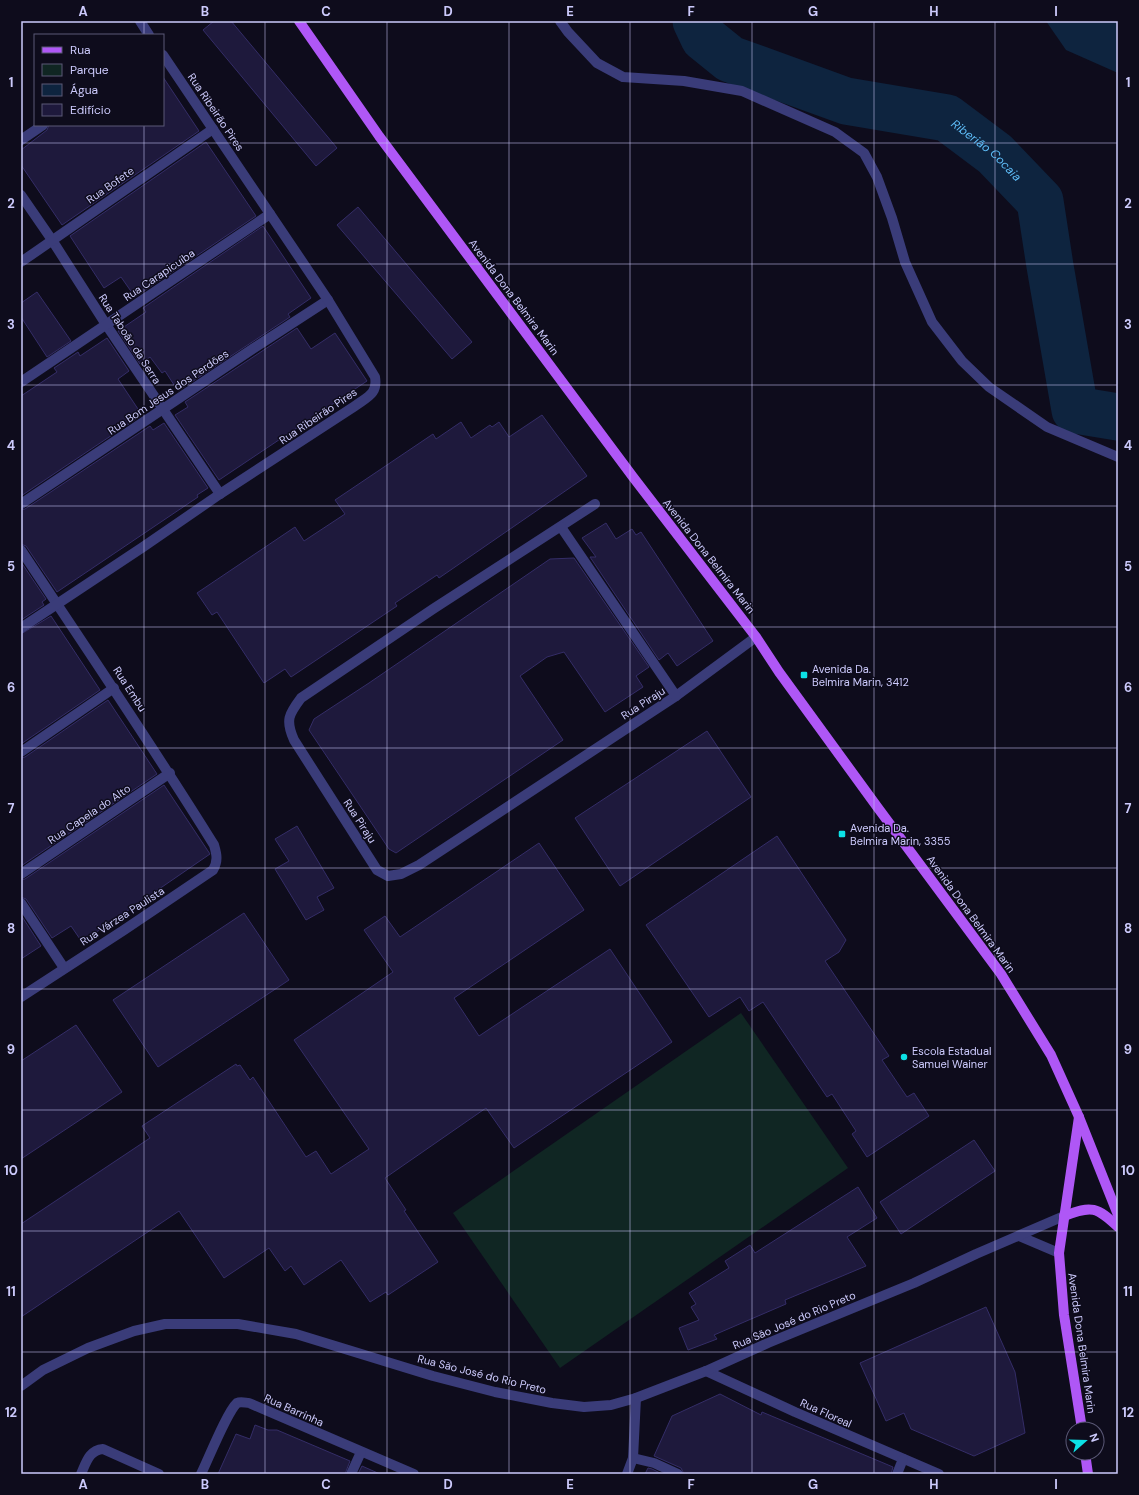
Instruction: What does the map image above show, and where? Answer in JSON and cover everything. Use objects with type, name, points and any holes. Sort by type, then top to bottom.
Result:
[{"type":"main road","name":"Avenida Dona Belmira Marin","points":[[300,21],[379,136],[633,477],[756,637],[779,672],[873,802],[1001,974],[1051,1055],[1079,1117],[1118,1215]]},
{"type":"main road","name":"Avenida Dona Belmira Marin","points":[[1079,1117],[1059,1253],[1064,1315],[1081,1421]]},
{"type":"main road","points":[[1064,1216],[1080,1209],[1091,1209],[1104,1214],[1118,1227]]},
{"type":"main road","points":[[1086,1461],[1088,1474]]},
{"type":"street","points":[[140,21],[148,34]]},
{"type":"street","points":[[560,21],[568,32],[597,63],[623,77],[684,81],[742,91],[835,132],[864,154],[877,177],[892,218],[905,262],[932,322],[962,361],[989,387],[1047,427],[1118,457]]},
{"type":"street","name":"Rua Ribeirão Pires","points":[[21,628],[143,548],[220,494],[372,393],[376,385],[375,377],[328,300],[164,56]]},
{"type":"street","points":[[21,140],[42,126]]},
{"type":"street","name":"Rua Bofete","points":[[21,262],[213,129]]},
{"type":"street","name":"Rua Taboão da Serra","points":[[21,196],[52,240],[107,326],[220,494]]},
{"type":"street","name":"Rua Carapicuiba","points":[[21,382],[107,326],[270,214]]},
{"type":"street","name":"Rua Bom Jesus dos Perdões","points":[[21,504],[328,300]]},
{"type":"street","name":"Rua Piraju","points":[[595,504],[434,609],[302,698],[290,712],[289,728],[294,740],[377,870],[388,876],[401,874],[419,865],[676,696],[756,637]]},
{"type":"street","points":[[561,527],[676,696]]},
{"type":"street","name":"Rua Embu","points":[[21,550],[170,773],[214,845]]},
{"type":"street","points":[[21,752],[114,688]]},
{"type":"street","name":"Rua Capela do Alto","points":[[21,874],[170,773]]},
{"type":"street","name":"Rua Várzea Paulista","points":[[21,997],[213,870],[217,863],[217,855],[214,845]]},
{"type":"street","points":[[21,903],[64,968]]},
{"type":"street","name":"Rua São José do Rio Preto","points":[[21,1386],[43,1370],[88,1348],[134,1331],[165,1324],[238,1324],[296,1334],[433,1376],[495,1392],[552,1403],[584,1407],[611,1405],[636,1398],[706,1371],[768,1343],[914,1283],[1064,1216]]},
{"type":"street","points":[[1019,1236],[1059,1253]]},
{"type":"street","name":"Rua Floreal","points":[[706,1371],[795,1412],[939,1474]]},
{"type":"street","points":[[627,1474],[633,1458],[636,1398]]},
{"type":"street","name":"Rua Barrinha","points":[[201,1474],[229,1415],[237,1403],[241,1402],[250,1403],[360,1452],[414,1474]]},
{"type":"street","points":[[82,1474],[90,1454],[94,1451],[103,1449],[159,1474]]},
{"type":"street","points":[[351,1474],[360,1452]]},
{"type":"street","points":[[633,1458],[654,1463],[678,1474]]},
{"type":"street","points":[[897,1474],[903,1459]]},
{"type":"green space","points":[[741,1013],[848,1168],[560,1368],[453,1213]]},
{"type":"water","points":[[1046,21],[1118,21],[1118,73],[1066,50]]},
{"type":"building","points":[[214,21],[231,21],[337,148],[316,166],[203,30]]},
{"type":"building","points":[[164,78],[199,131],[62,225],[21,165],[21,150],[47,130],[49,126],[164,126]]},
{"type":"building","points":[[206,142],[256,216],[135,297],[121,277],[104,288],[70,236]]},
{"type":"building","points":[[358,207],[472,342],[452,359],[337,225]]},
{"type":"building","points":[[263,226],[311,298],[288,314],[290,317],[178,391],[165,371],[162,373],[150,357],[140,364],[118,331],[146,312],[143,308]]},
{"type":"building","points":[[37,292],[71,341],[47,357],[21,317],[21,303]]},
{"type":"building","points":[[297,328],[311,349],[335,333],[367,381],[219,480],[175,415],[188,407],[185,402]]},
{"type":"building","points":[[107,338],[129,371],[118,379],[142,415],[21,496],[21,396],[57,372],[54,368],[78,352],[80,356]]},
{"type":"building","points":[[542,415],[587,476],[439,578],[437,575],[395,603],[397,606],[291,677],[285,669],[264,683],[217,612],[212,615],[197,593],[295,527],[304,541],[345,514],[335,500],[433,434],[436,439],[461,422],[471,438],[490,425],[492,427],[499,422],[509,437]]},
{"type":"building","points":[[164,423],[208,488],[197,495],[198,497],[57,592],[26,546],[21,544],[21,510],[25,509],[150,426],[153,430]]},
{"type":"building","points":[[606,523],[616,539],[632,529],[636,535],[641,532],[713,641],[677,666],[668,653],[659,660],[590,557],[596,557],[582,538]]},
{"type":"building","points":[[574,558],[649,667],[636,676],[643,687],[605,712],[564,652],[547,657],[520,676],[563,740],[396,853],[389,849],[309,730],[314,719],[550,559]]},
{"type":"building","points":[[21,562],[46,599],[42,602],[44,605],[21,620]]},
{"type":"building","points":[[51,616],[100,690],[21,744],[21,634]]},
{"type":"building","points":[[108,700],[157,774],[21,866],[21,758],[25,757]]},
{"type":"building","points":[[707,731],[751,797],[620,886],[575,818]]},
{"type":"building","points":[[164,785],[210,854],[82,942],[71,926],[52,938],[26,899],[21,897],[21,880],[25,879]]},
{"type":"building","points":[[297,826],[334,888],[317,897],[324,910],[306,920],[275,869],[289,861],[275,839]]},
{"type":"building","points":[[777,836],[846,940],[839,952],[825,961],[889,1056],[882,1060],[907,1097],[914,1093],[929,1116],[867,1157],[852,1134],[856,1131],[832,1094],[827,1097],[763,1002],[749,1011],[740,997],[709,1017],[646,925]]},
{"type":"building","points":[[539,843],[584,910],[454,998],[479,1036],[610,949],[672,1042],[514,1148],[486,1108],[385,1178],[406,1210],[404,1211],[438,1262],[388,1295],[386,1292],[370,1302],[341,1260],[304,1285],[291,1266],[285,1271],[269,1248],[224,1278],[179,1211],[21,1317],[21,1224],[150,1138],[142,1126],[236,1064],[237,1066],[240,1065],[250,1080],[253,1077],[306,1157],[316,1151],[331,1174],[369,1149],[294,1040],[393,972],[364,930],[385,916],[400,937]]},
{"type":"building","points":[[244,913],[289,980],[158,1067],[113,1000]]},
{"type":"building","points":[[21,915],[41,946],[21,959]]},
{"type":"building","points":[[76,1025],[122,1092],[21,1159],[21,1061]]},
{"type":"building","points":[[974,1140],[995,1171],[901,1234],[880,1202]]},
{"type":"building","points":[[858,1187],[877,1218],[847,1237],[866,1266],[785,1300],[786,1304],[714,1335],[717,1339],[688,1350],[679,1328],[699,1320],[691,1307],[696,1304],[689,1293],[729,1268],[725,1261],[750,1245],[755,1253]]},
{"type":"building","points":[[986,1307],[1015,1372],[1025,1433],[974,1456],[911,1429],[904,1413],[886,1421],[860,1363]]},
{"type":"building","points":[[720,1394],[761,1415],[762,1412],[893,1467],[891,1474],[684,1474],[681,1468],[654,1456],[672,1416]]},
{"type":"building","points":[[255,1425],[268,1430],[277,1430],[350,1461],[345,1474],[218,1474],[236,1434],[250,1439]]},
{"type":"building","points":[[362,1466],[380,1474],[358,1474]]},
{"type":"building","points":[[648,1468],[652,1469],[662,1474],[645,1474]]},
{"type":"waterway","name":"Riberião Cocaia","points":[[696,21],[704,38],[730,59],[846,101],[947,118],[995,154],[1040,201],[1075,410],[1118,417]]},
{"type":"place","name":"Avenida Da. Belmira Marin, 3412","points":[[804,675]]},
{"type":"place","name":"Avenida Da. Belmira Marin, 3355","points":[[842,834]]},
{"type":"place","name":"Escola Estadual Samuel Wainer","points":[[904,1057]]}]
